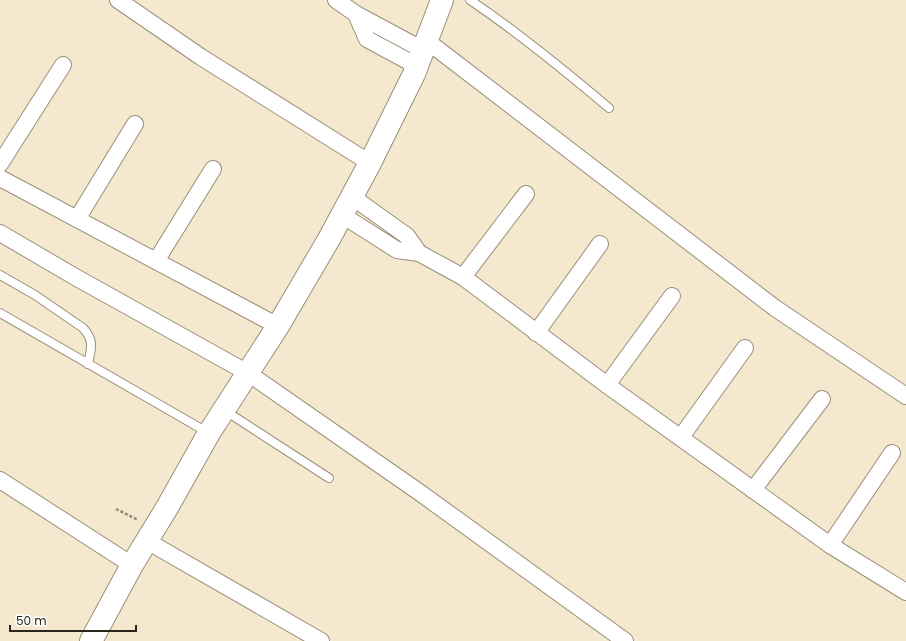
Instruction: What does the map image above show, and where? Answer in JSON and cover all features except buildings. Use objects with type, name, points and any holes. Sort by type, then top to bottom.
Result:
[{"type":"street","points":[[118,0],[201,57],[370,163]]},
{"type":"street","points":[[336,0],[356,14],[367,39],[422,52],[774,308],[906,396]]},
{"type":"street","points":[[91,641],[132,565],[151,535],[208,433],[278,326],[329,240],[346,205],[370,163],[422,52],[442,0]]},
{"type":"street","points":[[0,164],[63,65]]},
{"type":"street","points":[[77,219],[135,124]]},
{"type":"street","points":[[156,261],[213,169]]},
{"type":"street","points":[[0,178],[278,326]]},
{"type":"street","points":[[463,277],[526,194]]},
{"type":"street","points":[[346,205],[397,250],[419,253],[463,277],[536,333],[753,490],[830,544],[905,590]]},
{"type":"street","points":[[0,233],[76,278],[248,373],[419,492],[625,641]]},
{"type":"street","points":[[536,333],[600,244]]},
{"type":"street","points":[[608,385],[672,296]]},
{"type":"street","points":[[681,437],[746,348]]},
{"type":"street","points":[[753,490],[822,399]]},
{"type":"street","points":[[830,544],[892,453]]},
{"type":"street","points":[[0,480],[132,565]]},
{"type":"street","points":[[151,535],[321,641]]},
{"type":"lane","points":[[470,0],[534,45],[609,108]]},
{"type":"lane","points":[[0,275],[35,295],[83,328],[89,334],[92,343],[88,364]]},
{"type":"lane","points":[[0,313],[208,433]]},
{"type":"lane","points":[[224,409],[329,478]]},
{"type":"path","points":[[116,509],[151,535]]}]
